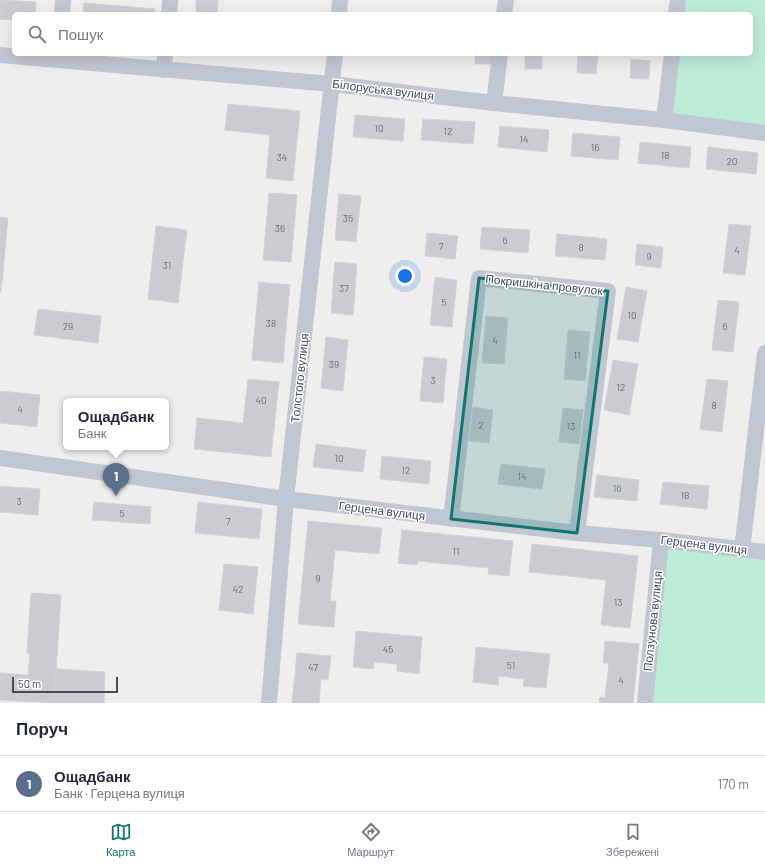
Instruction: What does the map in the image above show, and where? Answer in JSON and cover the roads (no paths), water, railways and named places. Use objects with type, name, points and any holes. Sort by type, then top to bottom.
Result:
[{"type":"street","points":[[62,12],[63,0]]},
{"type":"street","points":[[169,12],[170,0]]},
{"type":"street","points":[[339,12],[340,0]]},
{"type":"street","points":[[504,12],[506,0]]},
{"type":"street","points":[[676,12],[678,0]]},
{"type":"street","name":"Білоруська вулиця","points":[[0,56],[59,57],[164,70],[332,84],[494,103],[664,120],[765,133]]},
{"type":"street","points":[[164,70],[165,56]]},
{"type":"street","name":"Толстого вулиця","points":[[269,703],[286,499],[335,56]]},
{"type":"street","points":[[494,103],[500,56]]},
{"type":"street","points":[[664,120],[672,56]]},
{"type":"street","name":"Покришкіна провулок","points":[[450,519],[479,278],[608,291],[577,533]]},
{"type":"street","points":[[742,550],[765,353]]},
{"type":"street","name":"Герцена вулиця","points":[[0,458],[286,499],[450,519],[765,552]]},
{"type":"street","name":"Ползунова вулиця","points":[[644,703],[661,540]]},
{"type":"place","name":"Ощадбанк","points":[[116,496]]}]
